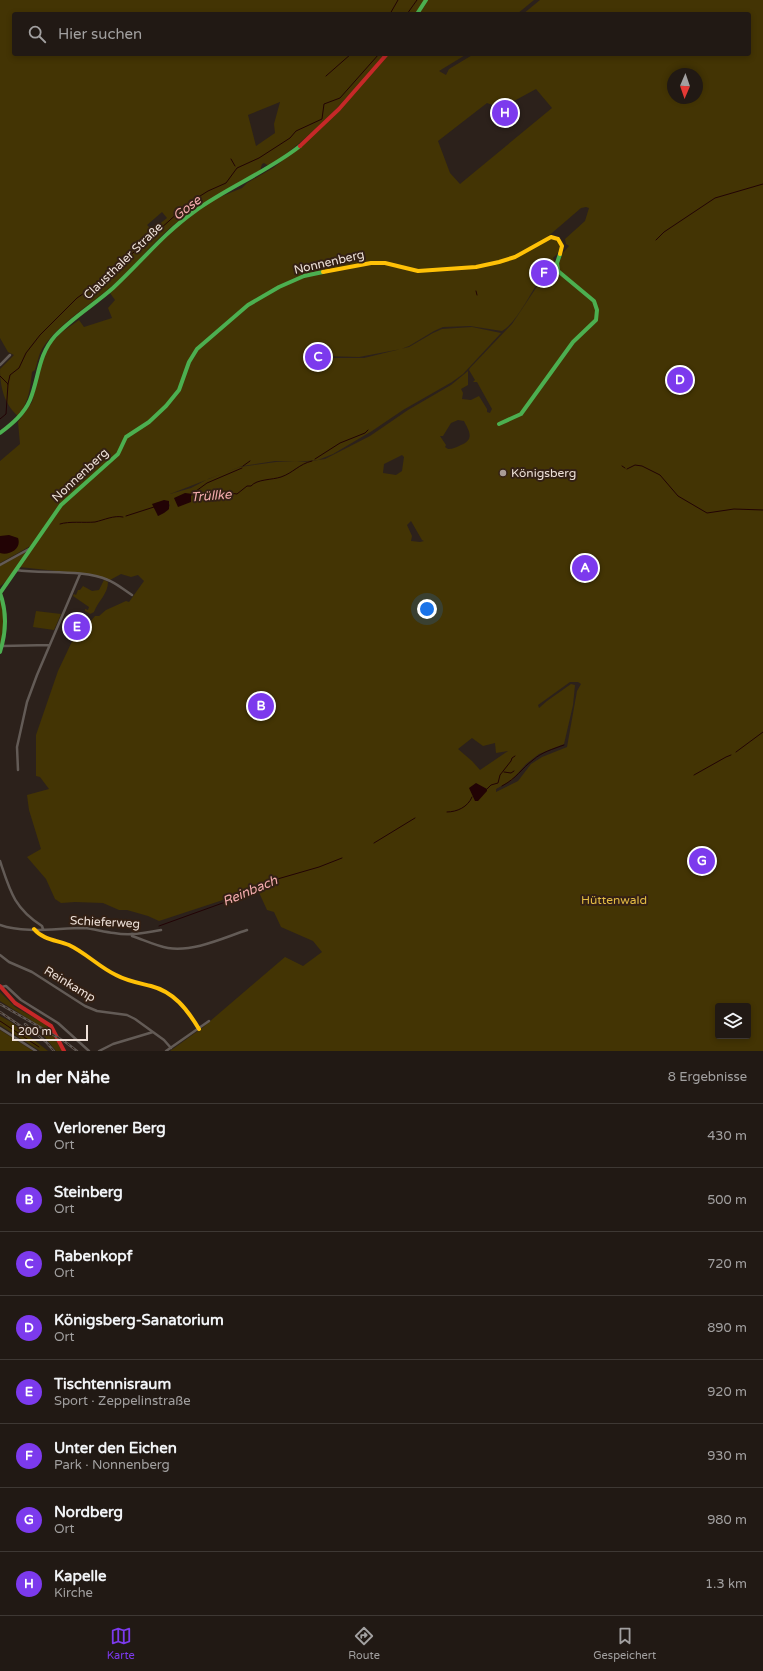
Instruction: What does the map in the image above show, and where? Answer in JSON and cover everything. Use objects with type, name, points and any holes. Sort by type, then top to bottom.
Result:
[{"type":"street","points":[[418,12],[426,0]]},
{"type":"street","name":"Clausthaler Straße","points":[[0,433],[15,422],[27,407],[40,359],[50,341],[56,335],[109,291],[161,238],[183,220],[209,201],[264,171],[299,146],[329,118],[385,56]]},
{"type":"street","name":"Nonnenberg","points":[[0,565],[33,547],[61,505],[118,454],[126,437],[149,422],[174,396],[182,384],[189,362],[197,349],[248,305],[279,287],[304,276],[378,262],[418,271],[485,266],[511,258],[533,248],[548,238],[553,237],[560,241],[562,246],[557,263],[558,271],[594,301],[597,310],[596,320],[573,342],[521,414],[499,424]]},
{"type":"street","points":[[0,365],[10,354]]},
{"type":"street","points":[[0,652],[4,621],[2,598],[0,593],[33,547]]},
{"type":"street","points":[[16,570],[80,574],[108,580],[132,595]]},
{"type":"street","points":[[18,770],[17,746],[24,713],[36,675],[80,574]]},
{"type":"street","points":[[1,646],[50,645]]},
{"type":"street","points":[[0,861],[17,903],[25,914],[42,926],[43,929]]},
{"type":"street","name":"Schieferweg","points":[[0,925],[13,928],[34,929],[90,929],[132,934],[161,930]]},
{"type":"street","points":[[34,929],[38,935],[72,947],[116,976],[157,987],[168,992],[179,1000],[190,1012],[199,1029]]},
{"type":"street","points":[[132,934],[132,936],[158,946],[180,948],[208,944],[247,930]]},
{"type":"street","name":"Reinkamp","points":[[0,955],[9,962],[32,972],[85,1006],[97,1011],[127,1015],[135,1019],[164,1040],[171,1048]]},
{"type":"street","points":[[0,985],[14,1002],[51,1026],[64,1051]]},
{"type":"street","points":[[0,985],[6,986],[21,1000],[50,1017],[89,1051]]},
{"type":"street","points":[[166,1051],[209,1021]]},
{"type":"street","points":[[0,1028],[36,1051]]},
{"type":"street","points":[[99,1051],[113,1044],[153,1032]]},
{"type":"green space","points":[[0,0],[425,0],[417,12],[12,12],[12,56],[383,56],[345,100],[301,142],[269,166],[264,163],[262,164],[260,171],[203,204],[181,219],[163,234],[127,273],[62,326],[53,335],[40,353],[35,370],[32,372],[30,390],[25,406],[18,416],[9,406],[2,388],[0,369],[14,355],[8,352],[0,338]],"holes":[[[280,102],[274,124],[275,133],[256,146],[248,115]],[[162,212],[167,218],[152,230],[147,225]]]},
{"type":"green space","points":[[428,0],[534,0],[519,12],[420,12]]},
{"type":"green space","name":"Hüttenwald","points":[[540,0],[763,0],[763,1051],[170,1051],[202,1028],[285,957],[303,966],[322,952],[313,941],[281,927],[274,912],[267,910],[256,886],[220,901],[159,921],[127,910],[119,910],[103,903],[61,903],[55,899],[46,879],[27,857],[41,849],[29,810],[27,795],[49,789],[40,777],[36,776],[36,735],[58,671],[76,633],[81,633],[95,616],[99,616],[106,610],[126,601],[129,602],[144,581],[138,575],[131,577],[121,574],[110,580],[85,574],[19,567],[35,546],[34,544],[0,563],[0,461],[20,444],[18,422],[32,402],[44,354],[52,342],[62,332],[79,320],[84,327],[112,318],[108,308],[115,300],[110,293],[153,248],[183,221],[215,199],[242,188],[247,183],[273,168],[300,147],[387,56],[464,56],[439,71],[446,75],[449,69],[471,56],[751,56],[751,12],[525,12]],"holes":[[[536,89],[552,108],[460,184],[450,173],[438,141],[487,103],[501,108]],[[581,208],[589,208],[585,221],[565,239],[566,244],[569,246],[555,262],[553,258],[561,247],[559,242],[552,239],[520,255],[518,253],[545,239]],[[538,282],[540,282],[512,324],[469,370],[475,380],[473,382],[477,382],[492,409],[490,413],[487,412],[487,409],[479,396],[471,400],[462,399],[463,393],[461,389],[468,385],[468,371],[451,385],[408,410],[370,436],[325,459],[305,462],[296,462],[318,460],[333,454],[463,374],[501,333],[472,327],[442,329],[409,347],[401,349],[443,327],[470,326],[502,331],[517,316]],[[307,346],[313,352],[324,356],[359,357],[400,349],[364,358],[325,358],[310,351]],[[458,420],[464,421],[468,428],[470,434],[468,440],[465,443],[448,449],[445,447],[446,445],[440,436],[443,436],[451,423]],[[402,455],[404,457],[402,471],[396,475],[383,473],[384,464]],[[275,461],[296,462],[276,462],[240,467],[224,473],[242,466]],[[206,480],[191,488],[170,494]],[[166,501],[170,505],[168,510],[158,516],[156,503]],[[411,521],[422,540],[424,541],[411,541],[412,536],[407,525]],[[570,682],[578,682],[581,684],[577,691],[567,747],[542,757],[531,764],[518,781],[496,792],[496,789],[512,780],[526,764],[539,754],[564,744],[573,705],[575,685],[571,684],[539,708],[538,705]],[[472,738],[483,746],[495,743],[496,753],[508,751],[480,770],[458,749]]]},
{"type":"green space","points":[[24,553],[26,554],[10,577],[0,586],[0,566]]},
{"type":"green space","points":[[104,580],[108,582],[105,594],[94,612],[90,614],[85,611],[85,609],[88,610],[89,607],[73,596],[74,594],[76,595],[78,590],[80,590],[83,586],[92,591],[99,590]]},
{"type":"green space","points":[[0,598],[2,600],[4,623],[1,644],[0,644]]},
{"type":"green space","points":[[36,611],[61,614],[54,630],[33,627]]},
{"type":"green space","points":[[0,992],[15,1007],[45,1024],[62,1051],[56,1051],[40,1031],[48,1035],[48,1031],[0,1001]]},
{"type":"green space","points":[[0,1016],[11,1022],[48,1051],[40,1051],[0,1025]]},
{"type":"green space","points":[[0,1030],[33,1051],[0,1051]]},
{"type":"shaded area","points":[[185,493],[193,494],[191,496],[191,502],[178,507],[174,498]]},
{"type":"shaded area","points":[[164,500],[169,501],[169,509],[158,516],[152,504]]},
{"type":"shaded area","points":[[9,535],[18,538],[18,545],[14,551],[4,554],[0,553],[0,536]]},
{"type":"shaded area","points":[[476,783],[487,789],[478,801],[475,801],[469,788]]},
{"type":"waterway","points":[[391,12],[398,0]]},
{"type":"waterway","name":"Gose","points":[[408,12],[417,0]]},
{"type":"waterway","points":[[326,76],[349,56]]},
{"type":"waterway","name":"Gose","points":[[8,384],[10,375],[19,368],[26,353],[40,335],[77,298],[140,247],[189,203],[208,191],[226,183],[237,168],[259,158],[290,138],[296,131],[322,119],[324,104],[340,98],[377,56]]},
{"type":"waterway","points":[[231,159],[235,166]]},
{"type":"waterway","points":[[656,240],[664,232],[715,198],[763,184]]},
{"type":"waterway","points":[[476,291],[477,295]]},
{"type":"waterway","points":[[0,376],[8,384],[6,414],[0,419]]},
{"type":"waterway","name":"Trüllke","points":[[315,459],[340,443],[365,433],[368,430]]},
{"type":"waterway","points":[[243,466],[250,461]]},
{"type":"waterway","name":"Trüllke","points":[[193,495],[222,492],[237,494],[247,486],[251,486],[257,482],[281,477],[303,464],[312,461]]},
{"type":"waterway","points":[[627,469],[635,465],[642,466],[660,475],[678,496],[707,513],[734,509],[763,510]]},
{"type":"waterway","points":[[192,494],[207,483],[242,468]]},
{"type":"waterway","name":"Trüllke","points":[[126,516],[154,507]]},
{"type":"waterway","name":"Trüllke","points":[[60,524],[95,522],[113,517],[123,517]]},
{"type":"waterway","points":[[736,752],[763,732]]},
{"type":"waterway","points":[[502,786],[511,780],[536,757],[564,745]]},
{"type":"waterway","points":[[694,775],[731,755]]},
{"type":"waterway","name":"Reinbach","points":[[487,789],[491,785],[498,783],[500,775],[515,756]]},
{"type":"waterway","points":[[504,772],[511,773],[514,771]]},
{"type":"waterway","name":"Reinbach","points":[[447,812],[462,808],[468,804],[472,797]]},
{"type":"waterway","name":"Reinbach","points":[[374,843],[415,818]]},
{"type":"waterway","name":"Reinbach","points":[[159,926],[231,900],[274,880],[319,867],[342,858]]},
{"type":"waterway","name":"Reinbach","points":[[0,1021],[39,1047]]},
{"type":"railway","points":[[0,1004],[64,1041],[77,1051]]},
{"type":"railway","points":[[0,1012],[28,1031]]},
{"type":"railway","points":[[25,1024],[54,1051]]},
{"type":"traffic: fast","points":[[418,12],[426,0]]},
{"type":"traffic: fast","points":[[0,433],[17,418],[30,400],[45,351],[49,343],[62,329],[113,288],[163,238],[195,211],[221,194],[274,164],[300,146]]},
{"type":"traffic: fast","points":[[499,424],[521,414],[573,342],[596,320],[597,310],[594,301],[558,271],[557,263],[560,254]]},
{"type":"traffic: fast","points":[[0,652],[4,637],[5,622],[4,608],[0,593],[61,505],[118,454],[126,437],[149,422],[166,406],[179,390],[189,362],[197,349],[248,305],[279,287],[304,276],[323,272]]},
{"type":"traffic: slow","points":[[323,272],[371,263],[385,263],[418,271],[476,267],[515,257],[551,237],[558,239],[562,246],[560,254]]},
{"type":"traffic: slow","points":[[34,929],[46,938],[75,948],[110,972],[120,977],[167,992],[185,1008],[199,1029]]},
{"type":"traffic: jam","points":[[300,146],[339,109],[385,56]]},
{"type":"traffic: jam","points":[[0,986],[15,1003],[51,1026],[64,1051]]},
{"type":"place","name":"Kapelle","points":[[505,113]]},
{"type":"place","name":"Unter den Eichen","points":[[544,273]]},
{"type":"place","name":"Rabenkopf","points":[[318,357]]},
{"type":"place","name":"Königsberg-Sanatorium","points":[[680,380]]},
{"type":"place","name":"Königsberg","points":[[503,473]]},
{"type":"place","name":"Verlorener Berg","points":[[585,568]]},
{"type":"place","name":"Tischtennisraum","points":[[77,627]]},
{"type":"place","name":"Steinberg","points":[[261,706]]},
{"type":"place","name":"Nordberg","points":[[702,861]]}]
